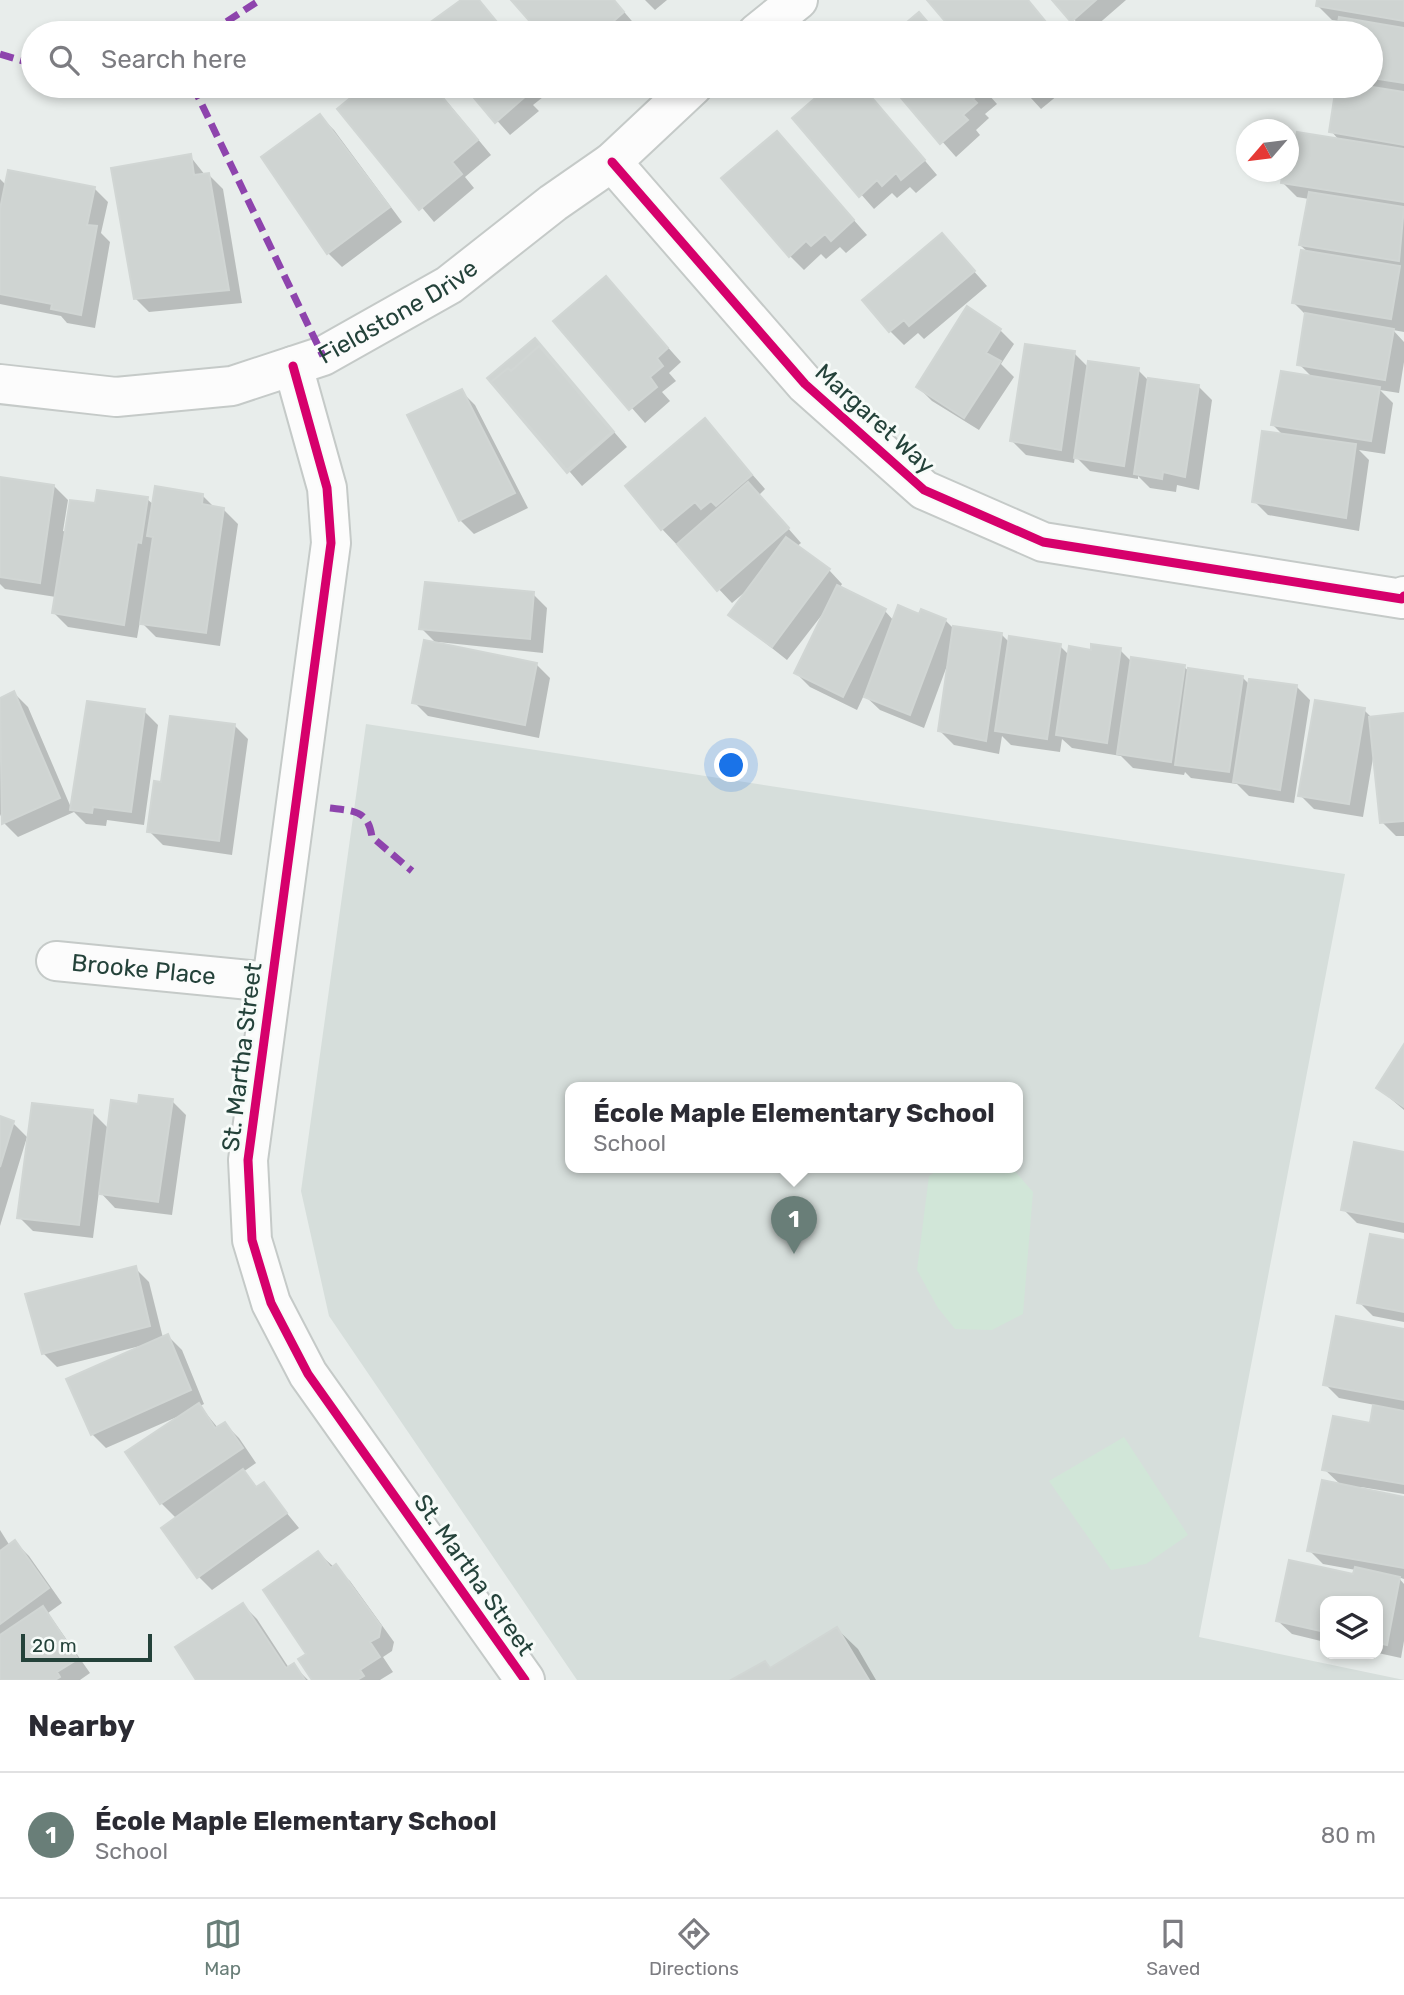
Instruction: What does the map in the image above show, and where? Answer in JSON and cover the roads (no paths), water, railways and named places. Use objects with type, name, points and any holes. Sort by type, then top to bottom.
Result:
[{"type":"street","points":[[772,21],[798,0]]},
{"type":"street","name":"Fieldstone Drive","points":[[0,384],[116,397],[232,386],[323,356],[449,285],[553,203],[612,162],[680,98]]},
{"type":"street","name":"Margaret Way","points":[[612,162],[805,384],[924,490],[1044,542],[1402,599],[1404,596]]},
{"type":"street","name":"St. Martha Street","points":[[293,366],[327,488],[331,543],[248,1160],[252,1240],[271,1303],[308,1374],[525,1680]]},
{"type":"street","name":"Brooke Place","points":[[56,961],[271,982]]},
{"type":"place","name":"École Maple Elementary School","points":[[794,1254]]}]
